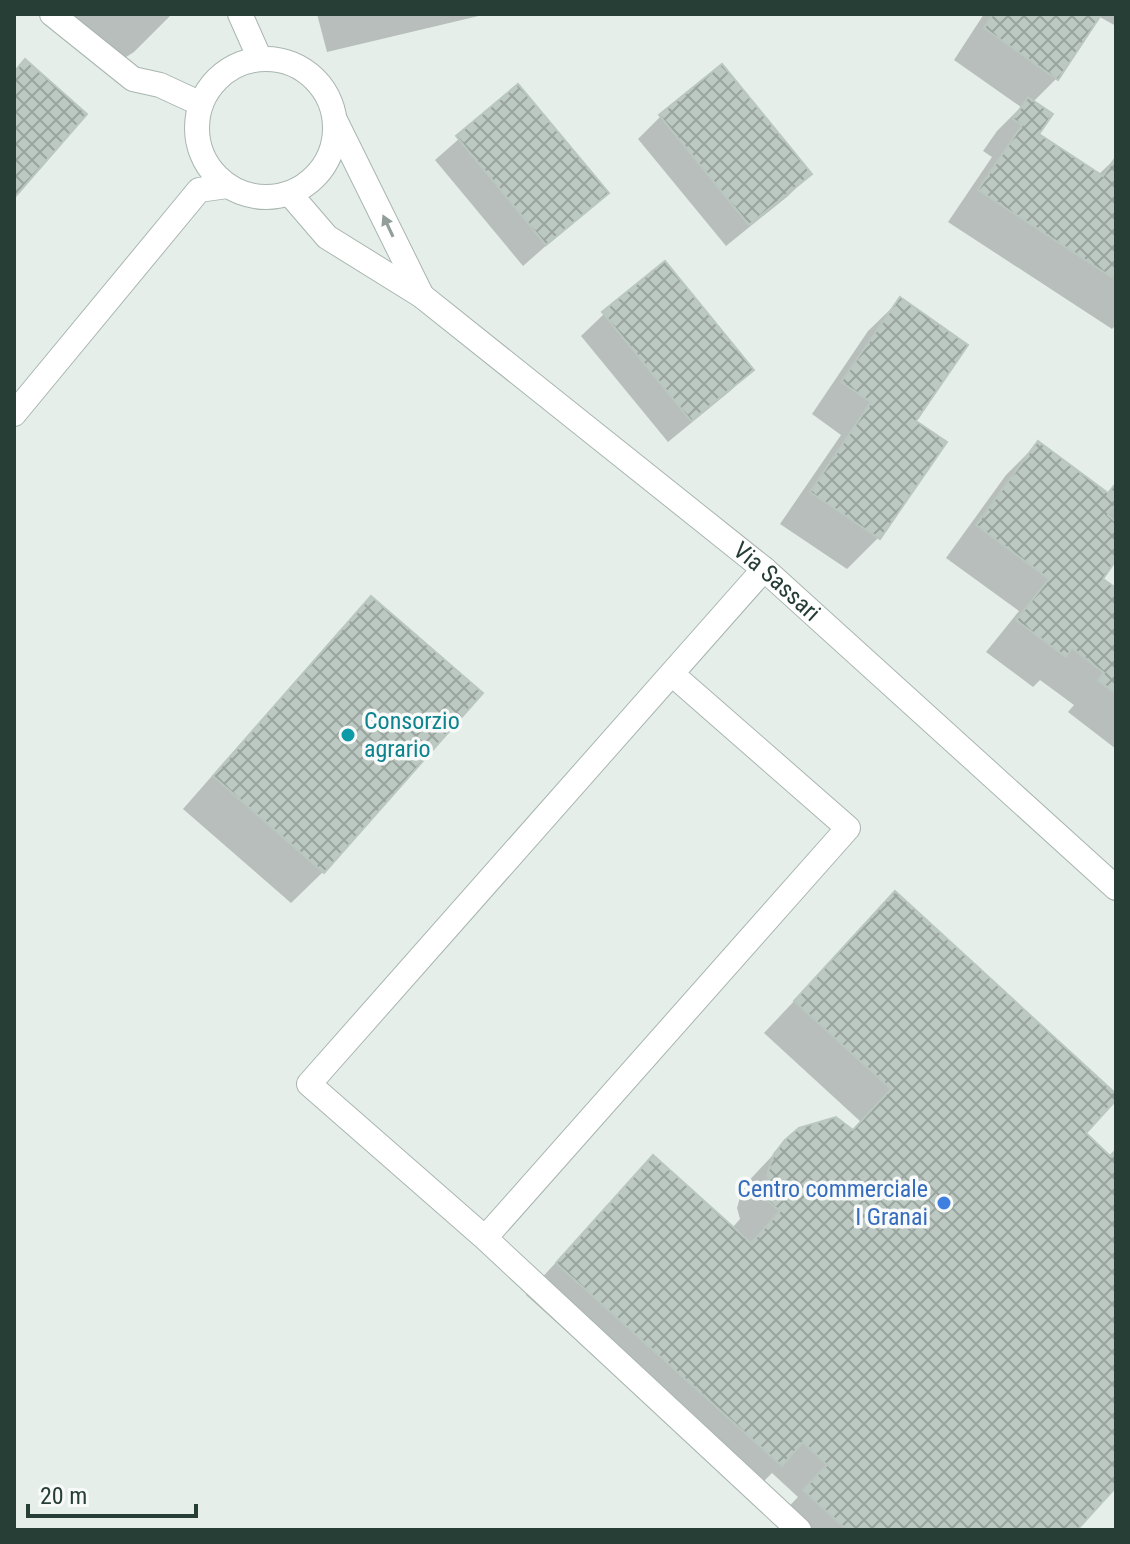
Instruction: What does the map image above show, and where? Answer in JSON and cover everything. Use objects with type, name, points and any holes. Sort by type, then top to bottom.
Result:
[{"type":"street","points":[[52,14],[133,79],[160,85],[201,104]]},
{"type":"street","points":[[240,14],[260,59],[242,63],[226,72],[212,84],[201,104],[197,127],[199,150],[210,170],[227,186],[247,196],[290,194],[311,182],[325,165],[334,143],[335,120]]},
{"type":"street","name":"Via Sassari","points":[[260,59],[282,60],[318,82],[330,100],[335,120],[422,296]]},
{"type":"street","points":[[14,414],[199,190],[227,186]]},
{"type":"street","name":"Via Sassari","points":[[290,194],[327,237],[422,296],[764,569],[1115,886]]},
{"type":"street","points":[[764,569],[309,1084],[485,1238],[799,1530]]},
{"type":"street","points":[[485,1238],[848,828],[672,674]]},
{"type":"building","points":[[993,14],[1101,15],[1058,80],[984,28]]},
{"type":"building","points":[[25,59],[87,114],[14,198],[14,72]]},
{"type":"building","points":[[722,64],[812,174],[749,225],[659,115]]},
{"type":"building","points":[[518,84],[609,193],[546,245],[456,136]]},
{"type":"building","points":[[1028,97],[1053,114],[1039,134],[1103,176],[1116,157],[1116,280],[978,190],[1022,125],[1013,119]]},
{"type":"building","points":[[665,261],[754,370],[691,421],[602,312]]},
{"type":"building","points":[[900,297],[968,345],[916,421],[947,442],[880,539],[810,492],[871,402],[841,382]]},
{"type":"building","points":[[1038,441],[1108,493],[1116,483],[1116,504],[1108,515],[1116,522],[1116,560],[1103,579],[1116,588],[1116,694],[1098,680],[1104,673],[1072,648],[1066,657],[1016,620],[1049,579],[976,525]]},
{"type":"building","name":"Consorzio agrario","points":[[371,596],[483,693],[324,873],[213,776]]},
{"type":"building","name":"Centro commerciale I Granai","points":[[895,891],[1116,1094],[1116,1100],[1086,1133],[1110,1156],[1116,1150],[1116,1487],[1077,1530],[847,1530],[803,1490],[827,1465],[803,1442],[782,1466],[556,1263],[653,1155],[751,1243],[780,1211],[762,1196],[770,1186],[767,1175],[774,1154],[785,1140],[799,1128],[836,1117],[853,1130],[891,1089],[794,1001]]},
{"type":"place","name":"Consorzio agrario","points":[[348,735]]},
{"type":"place","name":"Centro commerciale I Granai","points":[[944,1203]]}]
